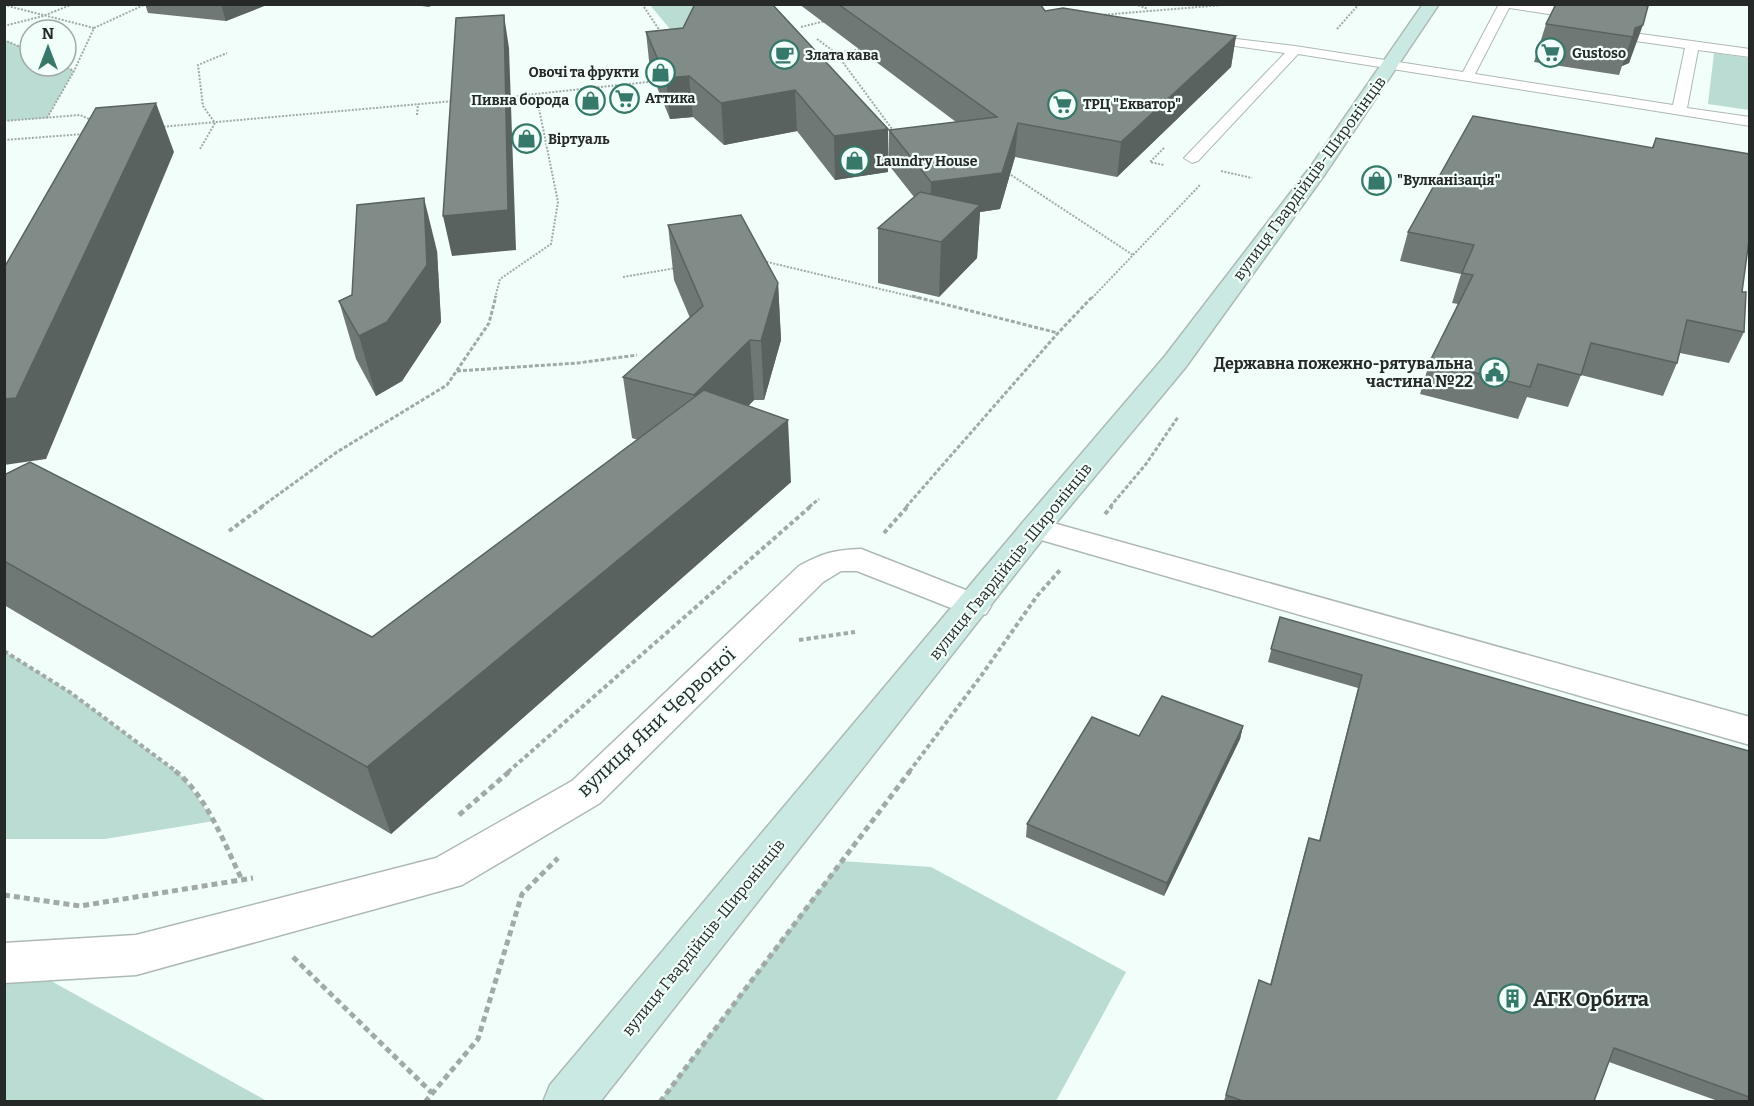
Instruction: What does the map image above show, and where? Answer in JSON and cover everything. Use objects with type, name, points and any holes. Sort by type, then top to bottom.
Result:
[{"type":"main road","name":"вулиця Гвардійців-Широнінців","points":[[568,1101],[974,606],[1035,528],[1175,362],[1318,170],[1431,4]]},
{"type":"street","points":[[1035,528],[1749,731]]},
{"type":"street","name":"вулиця Яни Червоної","points":[[4,963],[136,955],[447,873],[586,792],[811,574],[824,566],[844,560],[861,561],[974,606]]},
{"type":"lane","points":[[1467,77],[1506,4],[1567,13],[1558,23],[1565,27],[1749,53]]},
{"type":"lane","points":[[1188,36],[1295,50],[1749,122]]},
{"type":"lane","points":[[1680,111],[1692,45]]},
{"type":"lane","points":[[1192,158],[1295,50]]},
{"type":"path","points":[[4,26],[43,16],[73,4]]},
{"type":"path","points":[[4,5],[94,28],[146,4]]},
{"type":"path","points":[[642,4],[664,37]]},
{"type":"path","points":[[1135,4],[1152,11]]},
{"type":"path","points":[[1097,16],[1235,4]]},
{"type":"path","points":[[801,27],[830,20]]},
{"type":"path","points":[[78,62],[94,28]]},
{"type":"path","points":[[817,39],[836,53],[898,137]]},
{"type":"path","points":[[4,40],[18,46]]},
{"type":"path","points":[[814,57],[868,48]]},
{"type":"path","points":[[215,123],[203,106],[198,65],[227,53]]},
{"type":"path","points":[[47,118],[70,78]]},
{"type":"path","points":[[501,97],[662,81]]},
{"type":"path","points":[[229,531],[337,452],[447,385],[489,323],[500,279],[551,244],[558,202],[536,94]]},
{"type":"path","points":[[160,128],[454,101]]},
{"type":"path","points":[[417,115],[418,104]]},
{"type":"path","points":[[4,122],[80,116],[98,123]]},
{"type":"path","points":[[200,149],[215,123]]},
{"type":"path","points":[[4,140],[86,134]]},
{"type":"path","points":[[1166,145],[1150,162],[1170,167]]},
{"type":"path","points":[[1001,169],[1132,255]]},
{"type":"path","points":[[1215,169],[1252,178]]},
{"type":"path","points":[[754,259],[832,276],[1058,333]]},
{"type":"path","points":[[623,277],[678,267]]},
{"type":"path","points":[[456,371],[578,363],[638,355]]},
{"type":"path","points":[[451,822],[819,499]]},
{"type":"path","points":[[798,640],[855,632]]},
{"type":"path","points":[[4,651],[71,693],[183,777],[214,821],[242,880],[258,923],[432,1093],[425,1101]]},
{"type":"path","points":[[4,895],[80,906],[265,875]]},
{"type":"green space","points":[[650,5],[701,5],[685,47]]},
{"type":"green space","points":[[5,40],[18,46],[18,78],[70,78],[47,118],[5,121]]},
{"type":"green space","points":[[1714,53],[1749,58],[1749,110],[1708,104]]},
{"type":"green space","points":[[4,651],[71,693],[183,777],[214,821],[105,839],[5,839]]},
{"type":"green space","points":[[841,861],[931,867],[1126,972],[1056,1101],[660,1101]]},
{"type":"green space","points":[[17,962],[267,1101],[5,1102],[5,963]]},
{"type":"building","points":[[695,4],[772,4],[888,129],[834,136],[795,90],[721,103],[689,76],[666,78],[646,32],[683,28]]},
{"type":"building","points":[[838,4],[1040,4],[1045,11],[1063,8],[1236,36],[1121,142],[1018,123],[1002,173],[931,182],[889,130],[997,117]]},
{"type":"building","points":[[1556,4],[1648,6],[1643,25],[1635,28],[1633,37],[1546,24]]},
{"type":"building","points":[[504,15],[508,210],[443,216],[456,18]]},
{"type":"building","points":[[156,103],[16,398],[4,399],[4,268],[96,108]]},
{"type":"building","points":[[1473,116],[1653,148],[1656,138],[1749,154],[1749,240],[1742,292],[1746,292],[1744,332],[1687,320],[1677,363],[1591,343],[1581,375],[1538,364],[1530,387],[1430,361],[1473,275],[1462,273],[1474,245],[1408,232]]},
{"type":"building","points":[[920,192],[980,205],[941,242],[878,228]]},
{"type":"building","points":[[424,198],[427,265],[387,322],[359,336],[339,301],[352,295],[357,205]]},
{"type":"building","points":[[741,215],[778,283],[761,341],[750,340],[694,395],[623,377],[703,306],[668,225]]},
{"type":"building","points":[[704,390],[788,420],[367,767],[4,561],[4,475],[30,462],[372,637]]},
{"type":"building","points":[[1280,617],[1749,751],[1749,1097],[1614,1048],[1594,1101],[1243,1101],[1226,1095],[1259,980],[1271,985],[1309,838],[1320,841],[1362,675],[1271,649]]},
{"type":"building","points":[[1162,696],[1243,726],[1167,883],[1027,824],[1092,717],[1139,736]]},
{"type":"place","name":"Gustoso","points":[[1551,53]]},
{"type":"place","name":"Злата кава","points":[[784,55]]},
{"type":"place","name":"Овочі та фрукти","points":[[660,72]]},
{"type":"place","name":"Аттика","points":[[624,98]]},
{"type":"place","name":"Пивна борода","points":[[590,100]]},
{"type":"place","name":"ТРЦ \"Екватор\"","points":[[1062,104]]},
{"type":"place","name":"Віртуаль","points":[[527,139]]},
{"type":"place","name":"Laundry House","points":[[855,161]]},
{"type":"place","name":"\"Вулканізація\"","points":[[1376,180]]},
{"type":"place","name":"Державна пожежно-рятувальна частина №22","points":[[1494,372]]},
{"type":"place","name":"АГК Орбита","points":[[1512,999]]}]
